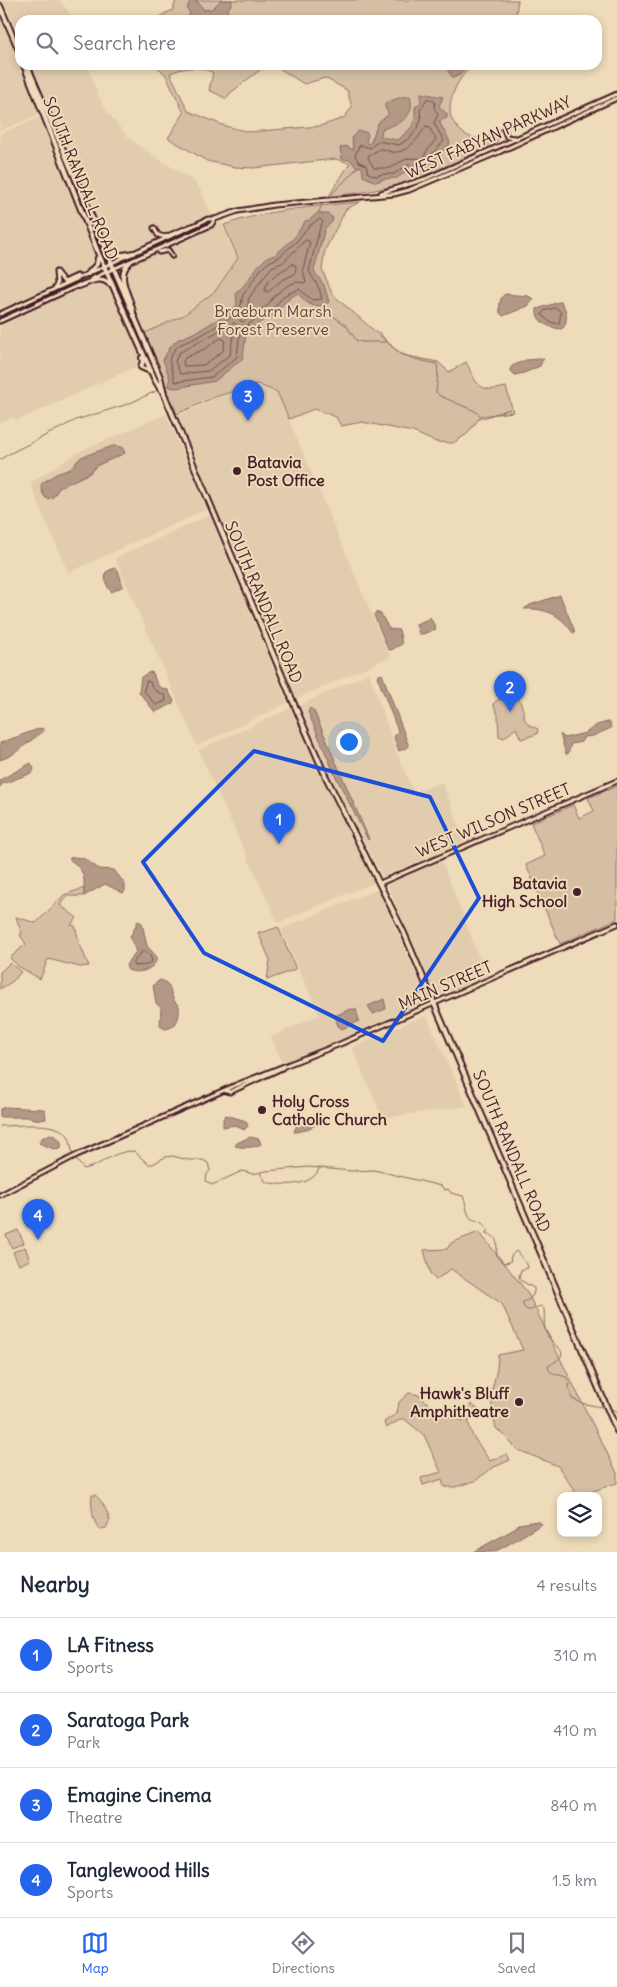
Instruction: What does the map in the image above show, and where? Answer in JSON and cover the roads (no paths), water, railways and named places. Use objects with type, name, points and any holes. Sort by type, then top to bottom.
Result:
[{"type":"main road","points":[[0,6],[15,41]]},
{"type":"main road","name":"SOUTH RANDALL ROAD","points":[[27,70],[106,273],[133,332]]},
{"type":"main road","name":"SOUTH RANDALL ROAD","points":[[27,70],[114,269],[135,322]]},
{"type":"main road","name":"WEST FABYAN PARKWAY","points":[[367,196],[425,180],[515,138],[617,94]]},
{"type":"main road","name":"WEST FABYAN PARKWAY","points":[[0,314],[208,220],[274,205],[394,194],[433,181],[617,98]]},
{"type":"main road","points":[[504,129],[507,137],[515,138]]},
{"type":"main road","name":"WEST FABYAN PARKWAY","points":[[0,321],[211,225],[215,219]]},
{"type":"main road","points":[[154,228],[158,235],[164,237],[197,224]]},
{"type":"main road","points":[[54,289],[57,284],[56,272],[64,282],[88,274],[95,268],[98,261],[92,237]]},
{"type":"main road","points":[[103,244],[114,255],[134,253]]},
{"type":"main road","points":[[135,260],[164,250],[170,251],[172,256]]},
{"type":"main road","points":[[130,262],[123,270],[122,276],[132,305],[135,322],[160,377],[164,394]]},
{"type":"main road","points":[[78,286],[102,279],[113,288]]},
{"type":"main road","points":[[133,332],[150,371],[164,394]]},
{"type":"main road","points":[[133,332],[142,359],[141,367],[150,371]]},
{"type":"main road","name":"SOUTH RANDALL ROAD","points":[[164,394],[294,704],[326,777],[380,883],[435,1003],[617,1431]]},
{"type":"main road","name":"WEST WILSON STREET","points":[[380,883],[617,780]]},
{"type":"main road","name":"MAIN STREET","points":[[0,1195],[77,1155],[269,1071],[282,1068],[617,924]]},
{"type":"water","points":[[192,0],[198,2],[204,10],[212,9],[221,0],[232,0],[227,15],[189,15],[190,13],[187,9]]},
{"type":"water","points":[[447,70],[464,70],[460,75],[453,78]]},
{"type":"water","points":[[421,93],[443,97],[439,106],[447,114],[447,118],[439,121],[450,144],[436,157],[434,167],[422,171],[409,170],[397,178],[376,182],[363,176],[362,167],[355,166],[351,160],[342,159],[340,148],[346,146],[353,150],[352,137],[358,131],[366,132],[368,134],[366,142],[368,144],[371,142],[378,123],[389,114],[385,104],[397,98],[410,96],[411,110],[405,119],[382,129],[381,137],[398,140],[412,126],[415,119],[415,107],[421,102]]},
{"type":"water","points":[[319,212],[328,214],[333,218],[332,222],[325,228],[314,271],[324,285],[329,302],[316,306],[305,301],[298,293],[294,295],[271,318],[265,319],[246,333],[243,358],[215,381],[176,388],[170,387],[168,383],[170,379],[163,360],[170,347],[177,340],[198,331],[228,313],[237,305],[236,293],[258,266],[267,257],[275,255],[294,238],[306,220],[308,221]]},
{"type":"water","points":[[505,294],[528,296],[534,299],[528,306],[503,316],[500,313],[500,305]]},
{"type":"water","points":[[561,302],[566,311],[565,324],[561,329],[544,323],[537,314],[537,309]]},
{"type":"water","points":[[544,359],[540,366],[524,373],[515,375],[510,370],[512,366],[526,360]]},
{"type":"water","points":[[113,446],[122,447],[125,453],[96,466],[90,473],[60,487],[53,497],[47,499],[44,496],[41,489],[42,483],[56,474],[70,469],[81,457]]},
{"type":"water","points":[[114,568],[118,570],[123,586],[112,592],[107,586],[105,574]]},
{"type":"water","points":[[560,595],[575,632],[573,633],[562,620],[552,614],[536,609],[524,609],[530,605]]},
{"type":"water","points":[[376,612],[381,614],[389,629],[399,630],[402,644],[391,650],[388,649],[374,615]]},
{"type":"water","points":[[430,617],[436,629],[419,634],[416,624]]},
{"type":"water","points":[[150,672],[153,673],[156,682],[161,688],[168,690],[174,701],[172,704],[155,712],[139,692],[141,677]]},
{"type":"water","points":[[382,674],[408,744],[408,747],[399,751],[394,737],[398,731],[377,676]]},
{"type":"water","points":[[310,708],[314,711],[368,840],[335,775],[308,712]]},
{"type":"water","points":[[610,722],[611,728],[593,736],[584,737],[581,742],[571,744],[568,754],[566,754],[560,734],[565,738],[585,733],[597,725]]},
{"type":"water","points":[[41,728],[44,730],[38,736],[6,758],[0,760],[0,743]]},
{"type":"water","points":[[31,763],[34,769],[32,773],[2,784],[0,787],[0,780]]},
{"type":"water","points":[[72,857],[83,858],[99,869],[114,870],[125,884],[125,891],[123,893],[105,884],[84,896],[83,874],[79,867],[69,859]]},
{"type":"water","points":[[138,921],[142,923],[147,946],[157,957],[154,965],[150,968],[137,972],[128,970],[126,966],[136,952],[130,937]]},
{"type":"water","points":[[160,980],[168,985],[175,1002],[179,1006],[177,1021],[172,1027],[165,1029],[160,1026],[161,1008],[156,1003],[153,985]]},
{"type":"water","points":[[384,999],[386,1009],[373,1014],[368,1006]]},
{"type":"water","points":[[350,1009],[356,1009],[359,1021],[342,1029],[338,1026],[335,1016]]},
{"type":"water","points":[[5,1107],[43,1109],[45,1110],[46,1119],[0,1117],[0,1109]]},
{"type":"water","points":[[226,1115],[246,1121],[248,1126],[244,1130],[235,1125],[223,1127],[223,1119]]},
{"type":"water","points":[[315,1116],[318,1121],[314,1126],[294,1132],[299,1119]]},
{"type":"water","points":[[50,1134],[60,1140],[61,1148],[54,1149],[39,1143],[42,1138]]},
{"type":"water","points":[[250,1137],[259,1139],[261,1144],[248,1147],[235,1146],[237,1143]]},
{"type":"water","points":[[537,1521],[542,1524],[504,1547],[493,1552],[473,1552],[511,1531],[519,1524]]},
{"type":"waterway","points":[[332,194],[358,167]]},
{"type":"waterway","points":[[319,212],[322,204]]},
{"type":"waterway","points":[[324,305],[333,316],[346,325],[356,340],[361,342],[386,342]]},
{"type":"waterway","points":[[379,332],[392,346],[404,355],[437,364],[436,392],[440,396],[475,411],[483,418],[510,409]]},
{"type":"waterway","points":[[0,460],[76,420],[128,404],[156,391]]},
{"type":"waterway","points":[[0,1126],[37,1125],[63,1131],[70,1140],[73,1155]]},
{"type":"waterway","points":[[75,1159],[84,1169],[119,1153],[134,1151],[148,1164],[153,1164],[165,1157],[172,1156],[189,1160],[203,1160],[208,1163],[210,1171],[207,1174],[206,1181],[212,1185],[242,1171],[253,1174],[309,1167],[351,1171],[374,1170],[441,1186],[445,1190],[448,1189],[451,1193],[463,1196],[469,1216],[481,1222],[488,1231],[485,1233],[493,1236],[495,1239],[497,1257],[503,1263],[510,1262],[511,1256],[516,1251],[527,1264],[528,1268],[521,1270],[519,1276],[520,1280],[534,1288],[534,1293],[532,1297],[523,1302],[523,1306],[527,1310],[541,1306],[544,1309],[546,1333],[562,1353],[561,1357],[548,1366],[548,1369],[554,1374],[566,1377],[570,1383],[569,1388],[572,1399],[585,1404],[607,1408]]},
{"type":"waterway","points":[[260,1173],[266,1182],[296,1184],[310,1179],[319,1169]]},
{"type":"waterway","points":[[610,1409],[617,1411]]},
{"type":"place","name":"Emagine Cinema","points":[[248,421]]},
{"type":"place","name":"Batavia Post Office","points":[[237,471]]},
{"type":"place","name":"Saratoga Park","points":[[510,712]]},
{"type":"place","name":"LA Fitness","points":[[279,844]]},
{"type":"place","name":"Batavia High School","points":[[577,892]]},
{"type":"place","name":"Holy Cross Catholic Church","points":[[262,1110]]},
{"type":"place","name":"Tanglewood Hills","points":[[38,1240]]},
{"type":"place","name":"Hawk's Bluff Amphitheatre","points":[[519,1402]]},
{"type":"park label","name":"Braeburn Marsh Forest Preserve","points":[[273,320]]}]
